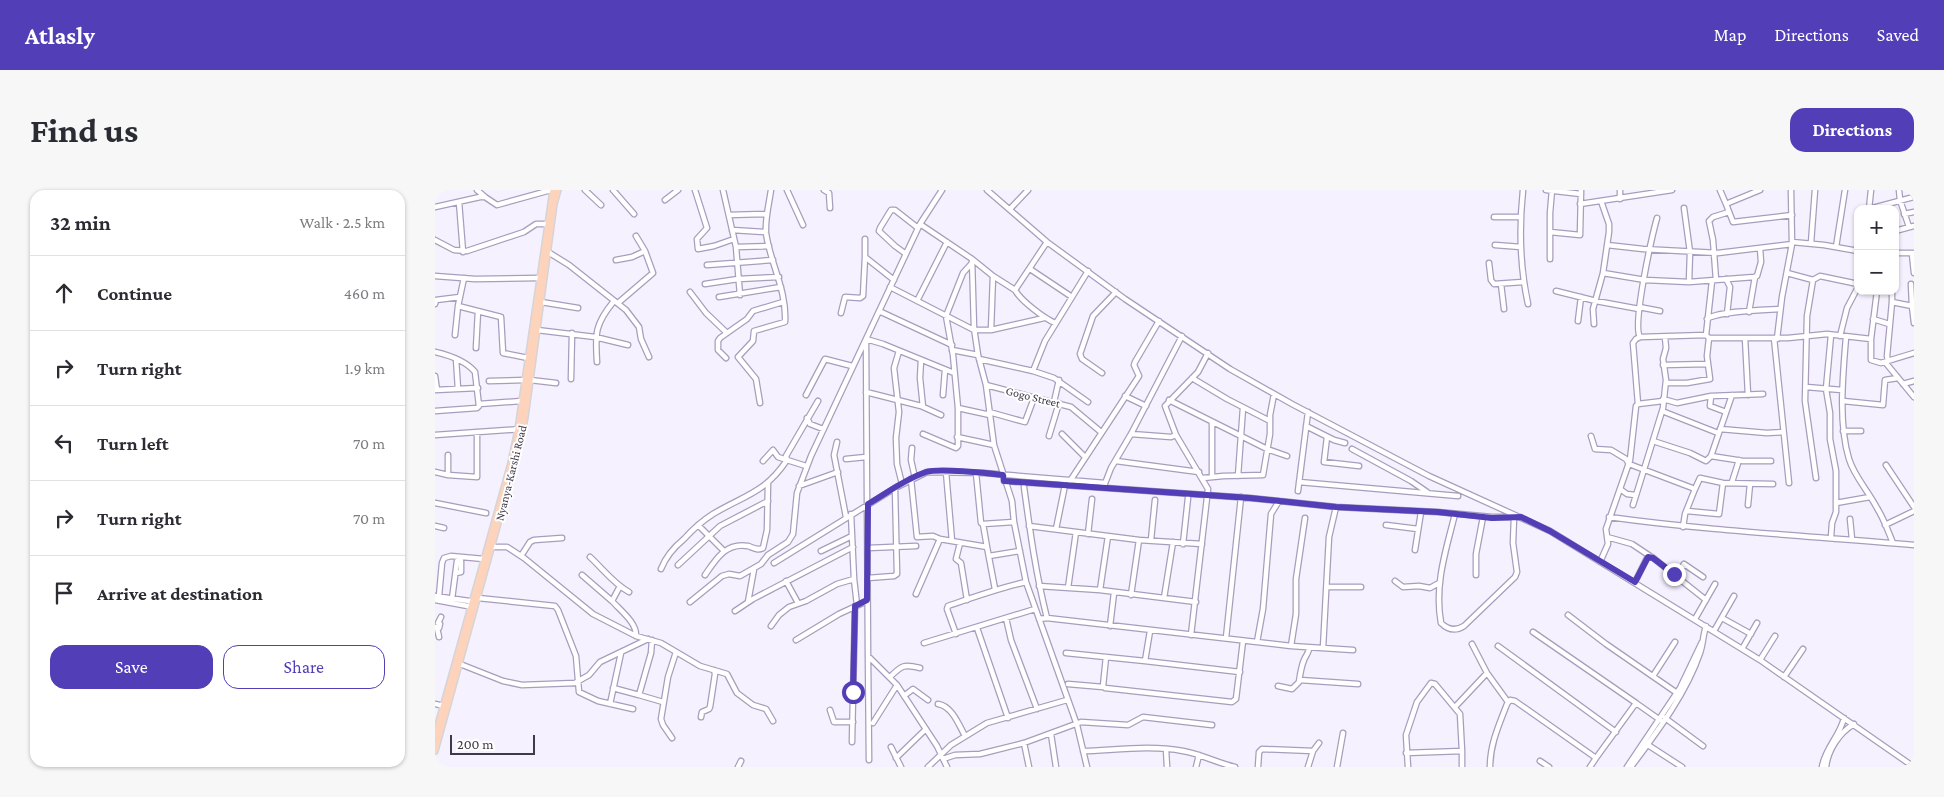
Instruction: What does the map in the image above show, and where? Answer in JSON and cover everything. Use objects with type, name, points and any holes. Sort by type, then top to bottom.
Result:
[{"type":"main road","name":"Nyanya-Karshi Road","points":[[435,750],[492,547],[520,429],[548,252],[552,190]]},
{"type":"main road","name":"Nyanya-Karshi Road","points":[[435,736],[460,664],[484,559],[520,429],[522,401],[528,380],[528,358],[539,278],[549,224],[558,190]]},
{"type":"street","points":[[477,190],[497,204],[552,190]]},
{"type":"street","points":[[585,190],[601,205]]},
{"type":"street","points":[[613,190],[634,214]]},
{"type":"street","points":[[665,200],[678,190]]},
{"type":"street","points":[[695,190],[707,228],[697,239],[699,248],[714,246],[734,239]]},
{"type":"street","points":[[723,190],[736,247],[740,295]]},
{"type":"street","points":[[761,403],[756,379],[738,355],[753,341],[754,331],[785,322],[779,278],[766,232],[771,190]]},
{"type":"street","points":[[787,190],[803,225]]},
{"type":"street","points":[[824,190],[829,193],[831,208]]},
{"type":"street","points":[[690,602],[722,576],[729,574],[740,576],[754,569],[768,555],[790,540],[799,486],[806,466],[919,226],[942,190]]},
{"type":"street","points":[[987,190],[1047,242],[1116,292],[1230,369],[1429,476],[1550,531],[1760,660],[1914,767]]},
{"type":"street","points":[[1010,209],[1028,190]]},
{"type":"street","points":[[1523,190],[1521,247],[1523,282],[1528,304]]},
{"type":"street","points":[[1546,190],[1581,192],[1580,236],[1550,232]]},
{"type":"street","points":[[1551,259],[1550,213],[1552,190]]},
{"type":"street","points":[[1620,190],[1620,199]]},
{"type":"street","points":[[1580,204],[1620,199],[1643,192],[1672,190]]},
{"type":"street","points":[[1720,190],[1735,223],[1792,215]]},
{"type":"street","points":[[1726,204],[1761,190]]},
{"type":"street","points":[[1789,483],[1775,338],[1792,243],[1791,190]]},
{"type":"street","points":[[1811,243],[1815,190]]},
{"type":"street","points":[[1836,247],[1845,190]]},
{"type":"street","points":[[1869,205],[1871,190]]},
{"type":"street","points":[[1899,190],[1900,200],[1912,227],[1899,230]]},
{"type":"street","points":[[435,206],[485,197]]},
{"type":"street","points":[[1883,205],[1914,197]]},
{"type":"street","points":[[1594,324],[1593,309],[1603,273],[1609,226],[1601,201]]},
{"type":"street","points":[[459,202],[463,252]]},
{"type":"street","points":[[1685,208],[1690,252],[1689,282]]},
{"type":"street","points":[[906,254],[879,231],[891,210],[895,210],[947,242],[1015,290],[1020,298],[1044,318],[1055,324]]},
{"type":"street","points":[[1666,382],[1707,381],[1710,378],[1707,364],[1710,294],[1714,280],[1714,253],[1709,220],[1729,212]]},
{"type":"street","points":[[1905,214],[1914,212]]},
{"type":"street","points":[[729,215],[767,214]]},
{"type":"street","points":[[1494,217],[1521,217]]},
{"type":"street","points":[[1641,337],[1638,334],[1639,308],[1649,250],[1657,218]]},
{"type":"street","points":[[435,240],[454,250],[463,252],[524,232],[537,224],[549,224]]},
{"type":"street","points":[[731,230],[766,232]]},
{"type":"street","points":[[597,362],[595,337],[601,318],[616,302],[653,273],[645,250],[636,236]]},
{"type":"street","points":[[841,313],[845,297],[860,298],[863,296],[865,239]]},
{"type":"street","points":[[917,301],[947,242]]},
{"type":"street","points":[[1015,290],[1047,242]]},
{"type":"street","points":[[1607,245],[1649,250],[1714,253],[1792,243],[1811,243],[1854,250]]},
{"type":"street","points":[[1495,245],[1521,247]]},
{"type":"street","points":[[736,247],[769,246]]},
{"type":"street","points":[[1749,312],[1755,277],[1758,274],[1761,262],[1760,248]]},
{"type":"street","points":[[616,260],[632,257],[645,250]]},
{"type":"street","points":[[548,252],[569,265],[616,302],[635,320],[649,357]]},
{"type":"street","points":[[1899,253],[1913,254],[1914,273]]},
{"type":"street","points":[[865,257],[894,280]]},
{"type":"street","points":[[707,265],[773,260]]},
{"type":"street","points":[[923,434],[955,448],[958,446],[952,348],[946,316],[963,274],[972,261]]},
{"type":"street","points":[[972,261],[974,330],[986,385],[993,445],[1012,500],[1014,522],[1026,582],[1077,725],[1087,767]]},
{"type":"street","points":[[1489,264],[1492,282],[1501,284],[1523,282]]},
{"type":"street","points":[[1030,269],[1072,297]]},
{"type":"street","points":[[1033,371],[1045,341],[1088,271]]},
{"type":"street","points":[[1603,273],[1645,280],[1689,282],[1755,277]]},
{"type":"street","points":[[1787,273],[1813,280],[1820,276],[1854,284]]},
{"type":"street","points":[[435,276],[539,278]]},
{"type":"street","points":[[991,330],[993,276]]},
{"type":"street","points":[[455,335],[458,306],[464,278]]},
{"type":"street","points":[[705,284],[738,279],[779,278]]},
{"type":"street","points":[[1726,279],[1730,287],[1727,314]]},
{"type":"street","points":[[1813,280],[1808,308],[1806,337],[1805,400],[1816,478]]},
{"type":"street","points":[[1702,282],[1709,289],[1710,294]]},
{"type":"street","points":[[1501,284],[1504,309]]},
{"type":"street","points":[[1911,284],[1914,323]]},
{"type":"street","points":[[890,287],[974,330],[991,330],[1044,318]]},
{"type":"street","points":[[719,297],[781,288]]},
{"type":"street","points":[[1556,291],[1596,301],[1660,311]]},
{"type":"street","points":[[690,292],[706,312],[727,333]]},
{"type":"street","points":[[1102,373],[1082,359],[1080,354],[1093,316],[1116,292]]},
{"type":"street","points":[[1839,336],[1847,308],[1854,293]]},
{"type":"street","points":[[1876,295],[1871,339],[1871,360],[1887,362],[1914,354]]},
{"type":"street","points":[[1892,295],[1887,362],[1914,397]]},
{"type":"street","points":[[435,301],[460,297]]},
{"type":"street","points":[[1578,321],[1581,297]]},
{"type":"street","points":[[541,302],[578,308]]},
{"type":"street","points":[[726,358],[717,346],[717,341],[747,320],[752,312],[783,302]]},
{"type":"street","points":[[1892,302],[1912,306]]},
{"type":"street","points":[[458,306],[501,317],[503,353],[528,358]]},
{"type":"street","points":[[1709,316],[1780,309]]},
{"type":"street","points":[[879,311],[952,348],[1059,380],[1088,402]]},
{"type":"street","points":[[476,348],[478,312]]},
{"type":"street","points":[[1873,319],[1889,324]]},
{"type":"street","points":[[1056,529],[1067,483],[1139,376],[1134,365],[1135,362],[1159,321]]},
{"type":"street","points":[[537,330],[595,337],[628,344]]},
{"type":"street","points":[[571,379],[572,334]]},
{"type":"street","points":[[1831,335],[1826,389],[1830,413],[1830,439],[1836,471],[1836,503],[1831,538]]},
{"type":"street","points":[[1600,562],[1609,544],[1605,532],[1609,517],[1629,464],[1636,406],[1638,404],[1633,342],[1636,339],[1641,337],[1775,338],[1831,335],[1871,339]]},
{"type":"street","points":[[1105,485],[1111,468],[1131,434],[1182,336]]},
{"type":"street","points":[[1633,505],[1662,411],[1666,382],[1663,365],[1665,337]]},
{"type":"street","points":[[1846,337],[1842,390],[1843,430],[1849,458],[1893,543]]},
{"type":"street","points":[[1745,338],[1748,395]]},
{"type":"street","points":[[866,339],[954,373]]},
{"type":"street","points":[[866,339],[869,760]]},
{"type":"street","points":[[899,351],[894,368],[898,399],[897,464],[902,484]]},
{"type":"street","points":[[435,352],[456,359],[475,372],[479,404],[477,408],[435,411]]},
{"type":"street","points":[[1191,635],[1208,488],[1176,434],[1165,406],[1197,372],[1208,353]]},
{"type":"street","points":[[456,359],[458,389]]},
{"type":"street","points":[[806,395],[825,359],[852,366]]},
{"type":"street","points":[[921,360],[920,378],[923,407]]},
{"type":"street","points":[[1663,365],[1707,364]]},
{"type":"street","points":[[943,395],[945,370]]},
{"type":"street","points":[[435,376],[436,390],[478,388]]},
{"type":"street","points":[[1192,378],[1227,400],[1270,421]]},
{"type":"street","points":[[1843,401],[1883,405],[1885,380],[1898,378]]},
{"type":"street","points":[[489,382],[528,380],[556,383]]},
{"type":"street","points":[[1049,436],[1059,380]]},
{"type":"street","points":[[1903,384],[1914,382]]},
{"type":"street","name":"Gogo Street","points":[[986,385],[1073,408],[1101,432]]},
{"type":"street","points":[[1805,387],[1842,390]]},
{"type":"street","points":[[866,392],[898,399],[923,407],[941,416]]},
{"type":"street","points":[[1203,478],[1263,476],[1274,394]]},
{"type":"street","points":[[1638,404],[1663,400],[1677,403],[1732,394],[1763,394]]},
{"type":"street","points":[[1653,441],[1690,453],[1706,461],[1711,456],[1732,394]]},
{"type":"street","points":[[1125,396],[1146,406]]},
{"type":"street","points":[[1711,396],[1712,407],[1726,412]]},
{"type":"street","points":[[957,408],[1025,422],[1034,398]]},
{"type":"street","points":[[1169,400],[1267,450],[1287,456]]},
{"type":"street","points":[[479,404],[522,401]]},
{"type":"street","points":[[661,569],[666,556],[698,525],[714,513],[749,496],[768,483],[777,474],[787,460],[786,456],[818,401]]},
{"type":"street","points":[[1238,476],[1243,408]]},
{"type":"street","points":[[1662,411],[1719,431],[1783,432]]},
{"type":"street","points":[[1298,491],[1309,412]]},
{"type":"street","points":[[807,418],[810,424],[823,429]]},
{"type":"street","points":[[1212,422],[1212,477]]},
{"type":"street","points":[[1306,426],[1345,443]]},
{"type":"street","points":[[435,435],[520,429]]},
{"type":"street","points":[[1843,430],[1861,431]]},
{"type":"street","points":[[435,472],[477,477],[477,432]]},
{"type":"street","points":[[1062,434],[1085,457]]},
{"type":"street","points":[[1131,434],[1171,437],[1176,434]]},
{"type":"street","points":[[1327,436],[1324,462],[1359,466]]},
{"type":"street","points":[[1591,436],[1595,449],[1611,450],[1626,459],[1629,464],[1695,489]]},
{"type":"street","points":[[957,437],[993,445]]},
{"type":"street","points":[[837,442],[834,456],[846,517]]},
{"type":"street","points":[[911,448],[917,537],[933,536],[940,539],[987,547]]},
{"type":"street","points":[[763,461],[773,450],[778,457],[806,466]]},
{"type":"street","points":[[1352,450],[1411,481],[1428,493]]},
{"type":"street","points":[[448,455],[449,474]]},
{"type":"street","points":[[1711,456],[1739,460],[1771,461]]},
{"type":"street","points":[[846,459],[866,457]]},
{"type":"street","points":[[1116,460],[1199,472]]},
{"type":"street","points":[[1732,482],[1739,460]]},
{"type":"street","points":[[1885,525],[1914,509],[1886,465]]},
{"type":"street","points":[[799,486],[838,472]]},
{"type":"street","points":[[773,563],[895,488],[927,472],[975,472],[1067,483]]},
{"type":"street","points":[[946,472],[952,541]]},
{"type":"street","points":[[975,472],[979,516],[983,524],[995,589]]},
{"type":"street","points":[[1683,527],[1700,478],[1723,483],[1773,484]]},
{"type":"street","points":[[1004,481],[1105,485],[1336,507],[1483,517],[1521,517]]},
{"type":"street","points":[[1299,482],[1457,496]]},
{"type":"street","points":[[705,575],[717,557],[725,551],[739,546],[759,550],[763,548],[767,530],[768,483]]},
{"type":"street","points":[[1687,511],[1719,514],[1723,483]]},
{"type":"street","points":[[1748,505],[1750,484]]},
{"type":"street","points":[[1024,487],[1039,586],[1047,618]]},
{"type":"street","points":[[868,578],[896,576],[895,488]]},
{"type":"street","points":[[1620,489],[1627,494]]},
{"type":"street","points":[[1616,498],[1627,494],[1635,495]]},
{"type":"street","points":[[1227,638],[1241,497]]},
{"type":"street","points":[[1836,503],[1870,497]]},
{"type":"street","points":[[1183,544],[1188,498]]},
{"type":"street","points":[[1088,534],[1092,499]]},
{"type":"street","points":[[1151,540],[1155,500]]},
{"type":"street","points":[[678,564],[725,522],[768,501]]},
{"type":"street","points":[[1257,642],[1263,610],[1271,514],[1279,501]]},
{"type":"street","points":[[435,503],[486,513]]},
{"type":"street","points":[[1323,648],[1329,537],[1336,507]]},
{"type":"street","points":[[1415,550],[1421,512]]},
{"type":"street","points":[[851,514],[856,606],[852,742]]},
{"type":"street","points":[[1455,514],[1447,540],[1439,583],[1441,623],[1446,628],[1452,629],[1461,628],[1516,575],[1513,543],[1515,517]]},
{"type":"street","points":[[1476,575],[1476,554],[1483,517]]},
{"type":"street","points":[[1609,517],[1683,527],[1914,545]]},
{"type":"street","points":[[1291,646],[1295,614],[1295,579],[1305,518]]},
{"type":"street","points":[[1850,520],[1852,539]]},
{"type":"street","points":[[983,524],[1014,522]]},
{"type":"street","points":[[698,525],[725,551]]},
{"type":"street","points":[[1386,525],[1418,529]]},
{"type":"street","points":[[435,526],[444,528]]},
{"type":"street","points":[[1029,526],[1139,540],[1202,544]]},
{"type":"street","points":[[1068,588],[1075,532]]},
{"type":"street","points":[[821,551],[852,536]]},
{"type":"street","points":[[1101,590],[1108,536]]},
{"type":"street","points":[[521,556],[530,542],[534,540],[563,538]]},
{"type":"street","points":[[1607,538],[1632,544],[1653,558],[1706,600]]},
{"type":"street","points":[[916,594],[940,539]]},
{"type":"street","points":[[1131,595],[1139,540]]},
{"type":"street","points":[[1165,598],[1173,542]]},
{"type":"street","points":[[961,543],[956,558],[961,563],[967,600]]},
{"type":"street","points":[[868,548],[916,546]]},
{"type":"street","points":[[492,547],[507,547],[521,556],[593,614],[636,636],[676,652],[700,666],[727,674],[737,693],[753,705],[766,709],[773,721]]},
{"type":"street","points":[[735,610],[786,581],[853,547]]},
{"type":"street","points":[[989,556],[1020,551]]},
{"type":"street","points":[[436,597],[444,558],[451,556],[484,559]]},
{"type":"street","points":[[1635,582],[1650,556]]},
{"type":"street","points":[[590,557],[619,588],[629,592]]},
{"type":"street","points":[[1676,576],[1684,564],[1703,577]]},
{"type":"street","points":[[747,602],[754,569]]},
{"type":"street","points":[[452,598],[455,573]]},
{"type":"street","points":[[582,575],[612,601],[634,625],[637,630],[636,636]]},
{"type":"street","points":[[771,626],[779,615],[789,607],[854,578]]},
{"type":"street","points":[[786,581],[798,603]]},
{"type":"street","points":[[956,634],[947,609],[948,606],[995,589],[1026,582]]},
{"type":"street","points":[[1395,582],[1403,587],[1419,586],[1430,588],[1439,583]]},
{"type":"street","points":[[1695,620],[1715,584]]},
{"type":"street","points":[[1039,586],[1101,590],[1196,602]]},
{"type":"street","points":[[1327,587],[1361,587]]},
{"type":"street","points":[[612,601],[619,588]]},
{"type":"street","points":[[1111,626],[1114,593]]},
{"type":"street","points":[[1714,631],[1734,596]]},
{"type":"street","points":[[436,597],[475,603],[555,606],[576,656],[579,692],[598,701],[633,709]]},
{"type":"street","points":[[436,597],[475,603]]},
{"type":"street","points":[[796,640],[867,600]]},
{"type":"street","points":[[924,643],[1035,609]]},
{"type":"street","points":[[1568,615],[1677,693]]},
{"type":"street","points":[[439,637],[436,626],[441,617]]},
{"type":"street","points":[[1005,618],[1011,640],[1037,708]]},
{"type":"street","points":[[1039,619],[1047,618],[1309,648],[1353,650]]},
{"type":"street","points":[[1722,618],[1751,634]]},
{"type":"street","points":[[1742,649],[1757,623]]},
{"type":"street","points":[[1629,767],[1648,744],[1677,693],[1690,669],[1706,626]]},
{"type":"street","points":[[977,628],[1008,718]]},
{"type":"street","points":[[1145,661],[1150,631]]},
{"type":"street","points":[[1533,632],[1636,703],[1703,746]]},
{"type":"street","points":[[1760,660],[1775,636]]},
{"type":"street","points":[[460,664],[503,681],[522,685],[578,682],[592,672],[600,662],[650,640]]},
{"type":"street","points":[[639,694],[651,653],[650,640]]},
{"type":"street","points":[[1068,684],[1232,702],[1236,700],[1243,640]]},
{"type":"street","points":[[1653,676],[1675,642]]},
{"type":"street","points":[[1629,767],[1662,720],[1693,670],[1701,649],[1701,642]]},
{"type":"street","points":[[1472,644],[1487,673],[1508,702]]},
{"type":"street","points":[[1498,646],[1616,732]]},
{"type":"street","points":[[1278,686],[1292,689],[1300,680],[1299,673],[1309,648]]},
{"type":"street","points":[[1785,677],[1803,649]]},
{"type":"street","points":[[672,738],[661,722],[668,677],[676,652]]},
{"type":"street","points":[[610,704],[621,653]]},
{"type":"street","points":[[1066,653],[1240,672]]},
{"type":"street","points":[[868,656],[897,685],[926,729],[947,767]]},
{"type":"street","points":[[1103,687],[1105,657]]},
{"type":"street","points":[[890,676],[907,665],[920,668]]},
{"type":"street","points":[[701,717],[702,712],[710,707],[714,670]]},
{"type":"street","points":[[578,673],[584,678]]},
{"type":"street","points":[[1455,707],[1487,673]]},
{"type":"street","points":[[1300,680],[1358,684]]},
{"type":"street","points":[[1407,767],[1406,735],[1415,708],[1429,684],[1435,684],[1455,707],[1461,719],[1462,767]]},
{"type":"street","points":[[873,723],[897,685]]},
{"type":"street","points":[[613,688],[663,702]]},
{"type":"street","points":[[904,696],[913,689],[927,700]]},
{"type":"street","points":[[928,767],[940,754],[965,736],[993,721],[1067,700]]},
{"type":"street","points":[[1508,702],[1510,700],[1515,701],[1596,758]]},
{"type":"street","points":[[1490,767],[1490,750],[1508,702]]},
{"type":"street","points":[[1590,767],[1636,703]]},
{"type":"street","points":[[435,704],[444,706]]},
{"type":"street","points":[[939,704],[950,711],[965,736]]},
{"type":"street","points":[[830,710],[834,722],[853,722]]},
{"type":"street","points":[[943,759],[955,755],[980,754],[1024,743],[1081,722],[1128,725],[1143,717],[1212,725]]},
{"type":"street","points":[[1824,767],[1827,753],[1842,729],[1844,718]]},
{"type":"street","points":[[1827,753],[1844,731],[1854,724]]},
{"type":"street","points":[[895,758],[926,729]]},
{"type":"street","points":[[1337,767],[1343,733]]},
{"type":"street","points":[[1051,734],[1057,767]]},
{"type":"street","points":[[1024,743],[1029,767]]},
{"type":"street","points":[[1308,767],[1313,750],[1319,744]]},
{"type":"street","points":[[1648,744],[1682,767]]},
{"type":"street","points":[[891,747],[901,767]]},
{"type":"street","points":[[1083,751],[1140,748],[1184,751],[1235,767]]},
{"type":"street","points":[[1258,767],[1259,752],[1262,749],[1313,750]]},
{"type":"street","points":[[1166,750],[1167,767]]},
{"type":"street","points":[[1406,753],[1462,752]]},
{"type":"street","points":[[1196,767],[1199,755]]},
{"type":"street","points":[[738,767],[741,761]]},
{"type":"street","points":[[1540,761],[1549,767]]},
{"type":"route","points":[[853,692],[855,606],[867,600],[868,504],[902,484],[930,471],[1003,475],[1004,481],[1250,498],[1336,507],[1438,512],[1492,518],[1521,517],[1550,531],[1635,582],[1648,557],[1652,556],[1674,574]]}]
